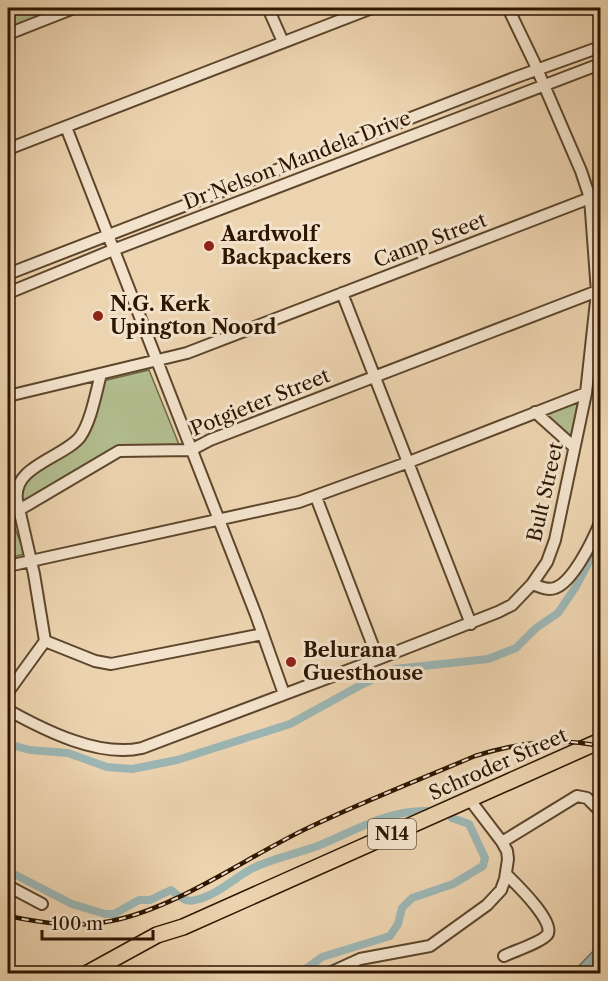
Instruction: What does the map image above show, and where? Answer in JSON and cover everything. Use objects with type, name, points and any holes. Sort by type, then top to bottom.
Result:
[{"type":"highway","name":"Schroder Street","points":[[95,973],[173,936],[183,927],[600,741]]},
{"type":"street","points":[[8,34],[74,8]]},
{"type":"street","points":[[268,8],[284,42]]},
{"type":"street","points":[[8,149],[372,8]]},
{"type":"street","name":"Bult Street","points":[[8,710],[84,743],[102,748],[133,750],[471,624],[512,604],[532,584],[546,562],[555,540],[585,393],[599,291],[590,198],[581,171],[537,69],[508,8]]},
{"type":"street","name":"Dr Nelson Mandela Drive","points":[[8,274],[537,69],[600,47]]},
{"type":"street","name":"Dr Nelson Mandela Drive","points":[[8,293],[113,250],[600,64]]},
{"type":"street","points":[[66,127],[263,634],[284,694]]},
{"type":"street","name":"Camp Street","points":[[8,396],[187,353],[590,198]]},
{"type":"street","name":"Potgieter Street","points":[[19,510],[119,451],[191,450],[210,440],[599,291]]},
{"type":"street","points":[[342,293],[471,624]]},
{"type":"street","points":[[8,692],[45,641],[16,494],[20,480],[80,437],[87,424],[101,374]]},
{"type":"street","points":[[8,566],[280,507],[316,497],[585,393]]},
{"type":"street","points":[[535,412],[574,447]]},
{"type":"street","points":[[316,497],[378,659]]},
{"type":"street","points":[[532,584],[548,589],[563,583],[590,548],[600,523]]},
{"type":"street","points":[[45,641],[106,664],[263,634]]},
{"type":"street","points":[[501,842],[577,796],[588,798],[600,811]]},
{"type":"street","points":[[327,974],[360,960],[430,946],[487,905],[501,890],[506,874],[507,851],[470,800]]},
{"type":"street","points":[[504,956],[542,938],[548,934],[549,930],[538,908],[506,874]]},
{"type":"street","points":[[8,886],[42,904]]},
{"type":"green space","points":[[8,8],[74,8],[8,35]]},
{"type":"green space","points":[[149,370],[180,447],[122,445],[24,504],[20,490],[26,480],[83,440],[103,381]]},
{"type":"green space","points":[[579,396],[571,439],[541,412]]},
{"type":"green space","points":[[8,511],[25,554],[8,558]]},
{"type":"water","points":[[600,946],[600,973],[572,973],[596,948]]},
{"type":"waterway","points":[[8,744],[30,750],[68,753],[107,767],[132,769],[177,760],[290,724],[395,669],[488,659],[516,648],[536,628],[558,613],[575,588],[600,541]]},
{"type":"waterway","points":[[8,871],[72,904],[105,914],[114,914],[139,900],[150,900],[171,890],[188,901],[203,898],[267,862],[320,845],[386,817],[414,811],[428,811]]},
{"type":"waterway","points":[[299,974],[322,957],[390,936],[398,924],[402,908],[412,898],[453,884],[483,866],[485,858],[469,824],[452,818]]},
{"type":"railway","points":[[8,916],[47,923],[72,924],[111,921],[136,914],[187,893],[312,826],[475,756],[537,743],[568,742],[600,746]]},
{"type":"place","name":"Aardwolf Backpackers","points":[[209,246]]},
{"type":"place","name":"N.G. Kerk Upington Noord","points":[[98,316]]},
{"type":"place","name":"Belurana Guesthouse","points":[[291,662]]}]
